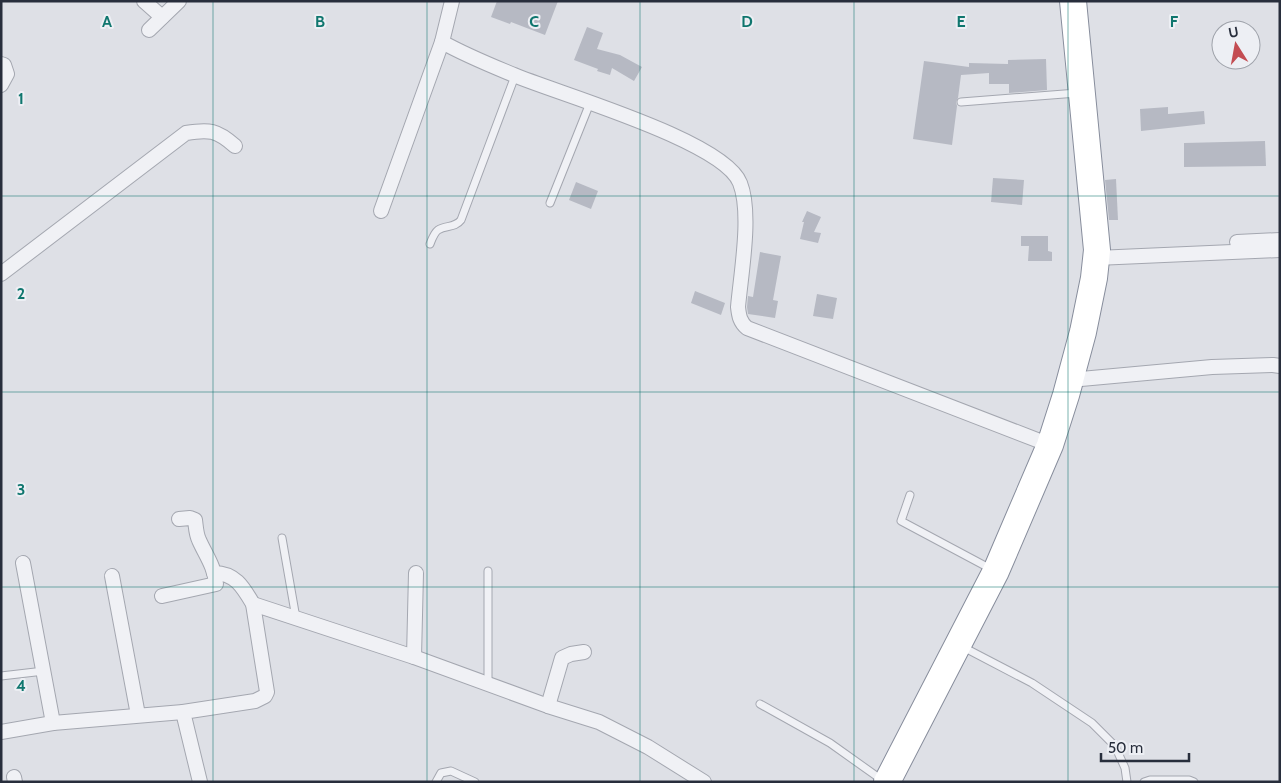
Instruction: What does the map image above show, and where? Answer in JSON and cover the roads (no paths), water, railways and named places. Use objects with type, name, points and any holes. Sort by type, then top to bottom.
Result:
[{"type":"highway","points":[[886,782],[996,571],[1050,445],[1083,332],[1094,278],[1096,254],[1073,1]]},
{"type":"street","points":[[144,1],[162,17]]},
{"type":"street","points":[[149,30],[179,1]]},
{"type":"street","points":[[381,211],[442,42],[452,1]]},
{"type":"street","points":[[442,42],[515,76],[667,132],[716,157],[733,170],[740,180],[745,204],[746,222],[738,307],[742,324],[747,328],[1050,445]]},
{"type":"street","points":[[1,85],[7,74],[2,63]]},
{"type":"street","points":[[2,268],[186,133],[200,130],[216,132],[235,146]]},
{"type":"street","points":[[1096,254],[1256,246],[1280,240]]},
{"type":"street","points":[[1256,246],[1280,250]]},
{"type":"street","points":[[1070,380],[1212,366],[1280,366]]},
{"type":"street","points":[[162,596],[214,585],[216,582],[206,552],[198,538],[194,520],[190,518],[179,519]]},
{"type":"street","points":[[23,563],[53,723]]},
{"type":"street","points":[[1,732],[53,723],[183,712],[255,701],[265,696],[268,689],[253,604],[246,592],[232,577],[224,573],[214,573]]},
{"type":"street","points":[[414,657],[416,573]]},
{"type":"street","points":[[112,576],[138,715]]},
{"type":"street","points":[[253,604],[414,657],[548,706],[599,722],[648,747],[704,782]]},
{"type":"street","points":[[548,706],[562,658],[584,652]]},
{"type":"street","points":[[183,712],[200,782]]},
{"type":"lane","points":[[430,244],[439,229],[454,226],[461,220],[515,76]]},
{"type":"lane","points":[[961,102],[1082,93]]},
{"type":"lane","points":[[550,203],[590,103]]},
{"type":"lane","points":[[910,495],[901,521],[996,571]]},
{"type":"lane","points":[[282,538],[296,618]]},
{"type":"lane","points":[[488,571],[488,684]]},
{"type":"lane","points":[[958,645],[1032,683],[1092,723],[1115,746],[1125,768],[1127,782]]},
{"type":"lane","points":[[1,676],[44,671]]},
{"type":"lane","points":[[760,704],[830,743],[886,782]]},
{"type":"lane","points":[[436,782],[441,773],[451,771],[475,782]]},
{"type":"lane","points":[[1144,782],[1150,780],[1189,780],[1194,782]]}]
